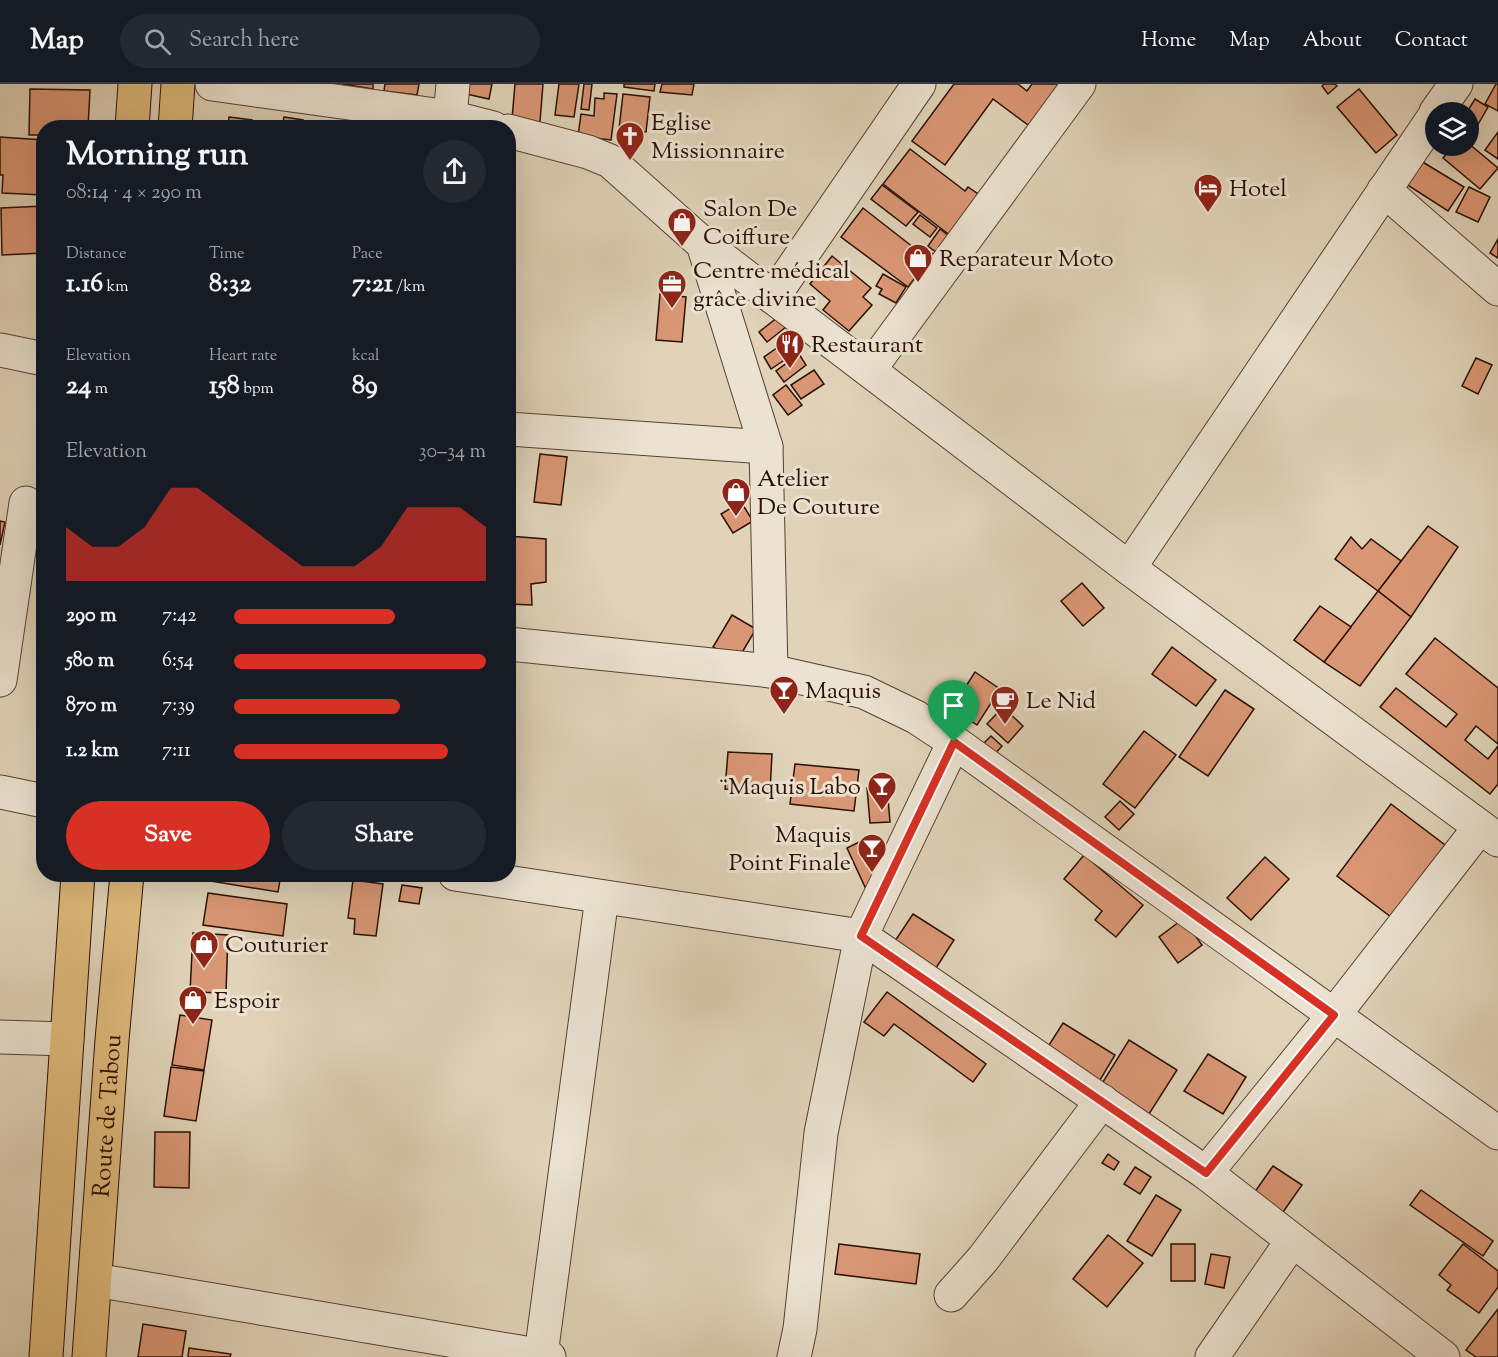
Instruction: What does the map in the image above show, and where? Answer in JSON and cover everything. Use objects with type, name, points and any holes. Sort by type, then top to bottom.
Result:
[{"type":"main road","points":[[133,120],[135,84]]},
{"type":"main road","points":[[176,120],[178,84]]},
{"type":"main road","name":"Route de Tabou","points":[[46,1357],[77,882]]},
{"type":"main road","name":"Route de Tabou","points":[[89,1357],[112,1040],[126,882]]},
{"type":"street","points":[[212,84],[437,120]]},
{"type":"street","points":[[450,120],[453,84]]},
{"type":"street","points":[[773,297],[919,84]]},
{"type":"street","points":[[868,370],[1079,84]]},
{"type":"street","points":[[1444,102],[1456,84]]},
{"type":"street","points":[[1129,568],[1425,129]]},
{"type":"street","points":[[516,133],[588,152],[610,161],[703,243],[868,370],[1129,568],[1489,833],[1334,1015],[1206,1173]]},
{"type":"street","points":[[1384,190],[1498,289]]},
{"type":"street","points":[[703,243],[766,447],[771,671]]},
{"type":"street","points":[[0,350],[36,357]]},
{"type":"street","points":[[516,430],[766,447]]},
{"type":"street","points":[[0,680],[23,502]]},
{"type":"street","points":[[516,645],[771,671],[864,692],[916,717],[1498,1133]]},
{"type":"street","points":[[794,1357],[800,1329],[821,1133],[861,936],[954,742]]},
{"type":"street","points":[[0,792],[36,799]]},
{"type":"street","points":[[506,882],[861,936],[1206,1173],[1443,1357]]},
{"type":"street","points":[[95,1280],[545,1356],[602,897]]},
{"type":"street","points":[[0,1037],[67,1039]]},
{"type":"street","points":[[951,1295],[983,1259],[1102,1101]]},
{"type":"street","points":[[1212,1357],[1292,1240]]},
{"type":"building","points":[[342,84],[373,84],[373,89]]},
{"type":"building","points":[[385,84],[419,84],[417,95],[384,91]]},
{"type":"building","points":[[468,84],[492,84],[489,99],[466,94]]},
{"type":"building","points":[[515,84],[543,84],[540,122],[512,119]]},
{"type":"building","points":[[559,84],[579,84],[574,117],[555,115]]},
{"type":"building","points":[[584,84],[592,84],[589,110],[581,109]]},
{"type":"building","points":[[624,84],[655,84],[654,91],[624,87]]},
{"type":"building","points":[[662,84],[694,84],[692,95],[660,92]]},
{"type":"building","points":[[954,84],[1018,84],[1027,91],[1032,84],[1064,84],[1032,128],[993,99],[945,165],[912,141]]},
{"type":"building","points":[[1324,84],[1337,86],[1328,94],[1322,86]]},
{"type":"building","points":[[1498,84],[1498,111],[1485,104]]},
{"type":"building","points":[[30,89],[90,90],[88,120],[36,120],[36,135],[29,135]]},
{"type":"building","points":[[1359,89],[1397,135],[1376,153],[1337,107]]},
{"type":"building","points":[[604,93],[617,94],[611,140],[578,136],[581,114],[594,116],[595,98],[604,99]]},
{"type":"building","points":[[623,94],[650,97],[646,132],[619,129]]},
{"type":"building","points":[[1475,99],[1488,107],[1479,123],[1479,102],[1473,102]]},
{"type":"building","points":[[229,117],[252,120],[229,120]]},
{"type":"building","points":[[284,117],[303,120],[283,120]]},
{"type":"building","points":[[1498,132],[1498,159],[1485,150]]},
{"type":"building","points":[[0,137],[36,139],[36,195],[2,193],[3,175],[0,175]]},
{"type":"building","points":[[910,149],[965,191],[968,187],[981,196],[951,236],[883,184]]},
{"type":"building","points":[[1479,152],[1498,168],[1480,189],[1443,158],[1445,156],[1479,156]]},
{"type":"building","points":[[1421,161],[1464,187],[1448,211],[1406,184]]},
{"type":"building","points":[[882,185],[918,212],[906,226],[871,199]]},
{"type":"building","points":[[1469,187],[1490,197],[1478,222],[1456,212]]},
{"type":"building","points":[[36,206],[36,253],[2,255],[1,208]]},
{"type":"building","points":[[863,208],[918,251],[922,245],[933,254],[908,287],[841,237]]},
{"type":"building","points":[[920,215],[937,228],[930,237],[913,224]]},
{"type":"building","points":[[940,229],[949,236],[937,253],[928,246]]},
{"type":"building","points":[[1498,239],[1498,258],[1490,253]]},
{"type":"building","points":[[832,256],[871,288],[863,297],[872,305],[849,331],[823,310],[830,301],[810,284]]},
{"type":"building","points":[[883,274],[906,287],[896,303],[879,294],[882,289],[876,286]]},
{"type":"building","points":[[660,294],[686,297],[682,342],[656,340]]},
{"type":"building","points":[[778,317],[786,327],[767,342],[759,332]]},
{"type":"building","points":[[784,343],[792,355],[771,369],[764,357]]},
{"type":"building","points":[[799,354],[806,365],[784,382],[776,371]]},
{"type":"building","points":[[1476,358],[1492,365],[1478,394],[1462,386]]},
{"type":"building","points":[[814,370],[824,384],[801,399],[791,385]]},
{"type":"building","points":[[786,385],[802,405],[788,415],[773,395]]},
{"type":"building","points":[[540,454],[567,457],[561,505],[534,502]]},
{"type":"building","points":[[741,502],[753,521],[733,533],[721,514]]},
{"type":"building","points":[[0,521],[5,522],[0,545]]},
{"type":"building","points":[[1428,526],[1458,547],[1411,617],[1378,591]]},
{"type":"building","points":[[516,537],[546,539],[546,582],[531,584],[532,605],[516,604]]},
{"type":"building","points":[[1351,537],[1362,549],[1371,539],[1401,561],[1378,591],[1335,559]]},
{"type":"building","points":[[1082,583],[1104,608],[1083,626],[1061,601]]},
{"type":"building","points":[[1378,591],[1411,617],[1360,686],[1324,662]]},
{"type":"building","points":[[1320,606],[1351,627],[1324,662],[1294,640]]},
{"type":"building","points":[[732,615],[756,629],[737,661],[713,647]]},
{"type":"building","points":[[1435,638],[1498,688],[1498,744],[1476,726],[1465,740],[1488,759],[1498,746],[1498,784],[1490,794],[1380,707],[1396,688],[1446,727],[1457,714],[1406,674]]},
{"type":"building","points":[[1172,647],[1216,680],[1196,706],[1152,674]]},
{"type":"building","points":[[975,672],[1000,689],[977,725],[952,708]]},
{"type":"building","points":[[1225,690],[1254,709],[1208,776],[1179,757]]},
{"type":"building","points":[[1003,707],[1023,726],[1008,743],[987,724]]},
{"type":"building","points":[[1144,731],[1176,755],[1135,808],[1103,784]]},
{"type":"building","points":[[991,736],[1002,746],[994,755],[983,744]]},
{"type":"building","points":[[728,752],[772,754],[770,791],[725,789]]},
{"type":"building","points":[[795,764],[859,770],[854,811],[790,804]]},
{"type":"building","points":[[887,786],[890,822],[870,823],[867,788]]},
{"type":"building","points":[[1120,801],[1134,814],[1119,830],[1105,817]]},
{"type":"building","points":[[1391,804],[1445,845],[1391,917],[1337,876]]},
{"type":"building","points":[[863,840],[881,879],[865,887],[847,848]]},
{"type":"building","points":[[1084,855],[1143,905],[1116,937],[1095,920],[1102,911],[1064,879]]},
{"type":"building","points":[[1265,857],[1289,879],[1251,920],[1227,898]]},
{"type":"building","points":[[216,882],[280,882],[278,892]]},
{"type":"building","points":[[353,882],[383,884],[376,936],[354,934],[355,919],[348,918]]},
{"type":"building","points":[[402,885],[422,888],[419,904],[399,901]]},
{"type":"building","points":[[208,893],[287,904],[283,936],[203,925]]},
{"type":"building","points":[[913,914],[954,940],[936,968],[895,941]]},
{"type":"building","points":[[1183,919],[1202,945],[1178,963],[1159,937]]},
{"type":"building","points":[[193,933],[228,935],[226,993],[190,992]]},
{"type":"building","points":[[887,992],[986,1064],[973,1082],[894,1024],[884,1036],[864,1022]]},
{"type":"building","points":[[180,1015],[212,1020],[204,1070],[172,1065]]},
{"type":"building","points":[[1063,1023],[1115,1055],[1097,1085],[1044,1053]]},
{"type":"building","points":[[1129,1040],[1177,1070],[1149,1114],[1101,1085]]},
{"type":"building","points":[[1208,1054],[1246,1077],[1223,1114],[1184,1091]]},
{"type":"building","points":[[171,1067],[204,1071],[196,1121],[164,1116]]},
{"type":"building","points":[[155,1132],[190,1132],[189,1188],[154,1187]]},
{"type":"building","points":[[1108,1154],[1119,1162],[1114,1170],[1102,1163]]},
{"type":"building","points":[[1273,1166],[1302,1185],[1281,1215],[1252,1196]]},
{"type":"building","points":[[1135,1167],[1151,1177],[1140,1194],[1124,1184]]},
{"type":"building","points":[[1421,1190],[1493,1241],[1483,1256],[1410,1205]]},
{"type":"building","points":[[1156,1195],[1181,1210],[1152,1256],[1127,1241]]},
{"type":"building","points":[[1108,1235],[1143,1263],[1107,1307],[1073,1279]]},
{"type":"building","points":[[839,1244],[920,1254],[916,1284],[835,1274]]},
{"type":"building","points":[[1171,1244],[1195,1244],[1195,1281],[1171,1281]]},
{"type":"building","points":[[1463,1244],[1498,1271],[1498,1287],[1479,1313],[1447,1290],[1451,1285],[1439,1275]]},
{"type":"building","points":[[1211,1254],[1230,1257],[1224,1288],[1205,1284]]},
{"type":"building","points":[[1498,1309],[1498,1357],[1476,1357],[1466,1350]]},
{"type":"building","points":[[143,1324],[186,1331],[182,1357],[138,1357]]},
{"type":"building","points":[[189,1348],[231,1354],[230,1357],[188,1357]]},
{"type":"place","name":"Eglise Missionnaire","points":[[630,162]]},
{"type":"place","name":"Hotel","points":[[1208,214]]},
{"type":"place","name":"Salon De Coiffure","points":[[682,248]]},
{"type":"place","name":"Reparateur Moto","points":[[918,284]]},
{"type":"place","name":"Centre médical grâce divine","points":[[672,310]]},
{"type":"place","name":"Restaurant","points":[[790,370]]},
{"type":"place","name":"Atelier De Couture","points":[[736,518]]},
{"type":"place","name":"Maquis","points":[[784,716]]},
{"type":"place","name":"Le Nid","points":[[1005,726]]},
{"type":"place","name":"¨Maquis Labo","points":[[882,812]]},
{"type":"place","name":"Maquis Point Finale","points":[[872,874]]},
{"type":"place","name":"Couturier","points":[[204,970]]},
{"type":"place","name":"Espoir","points":[[193,1026]]},
{"type":"route","points":[[954,742],[1334,1015],[1206,1173],[861,936],[954,742]]}]
